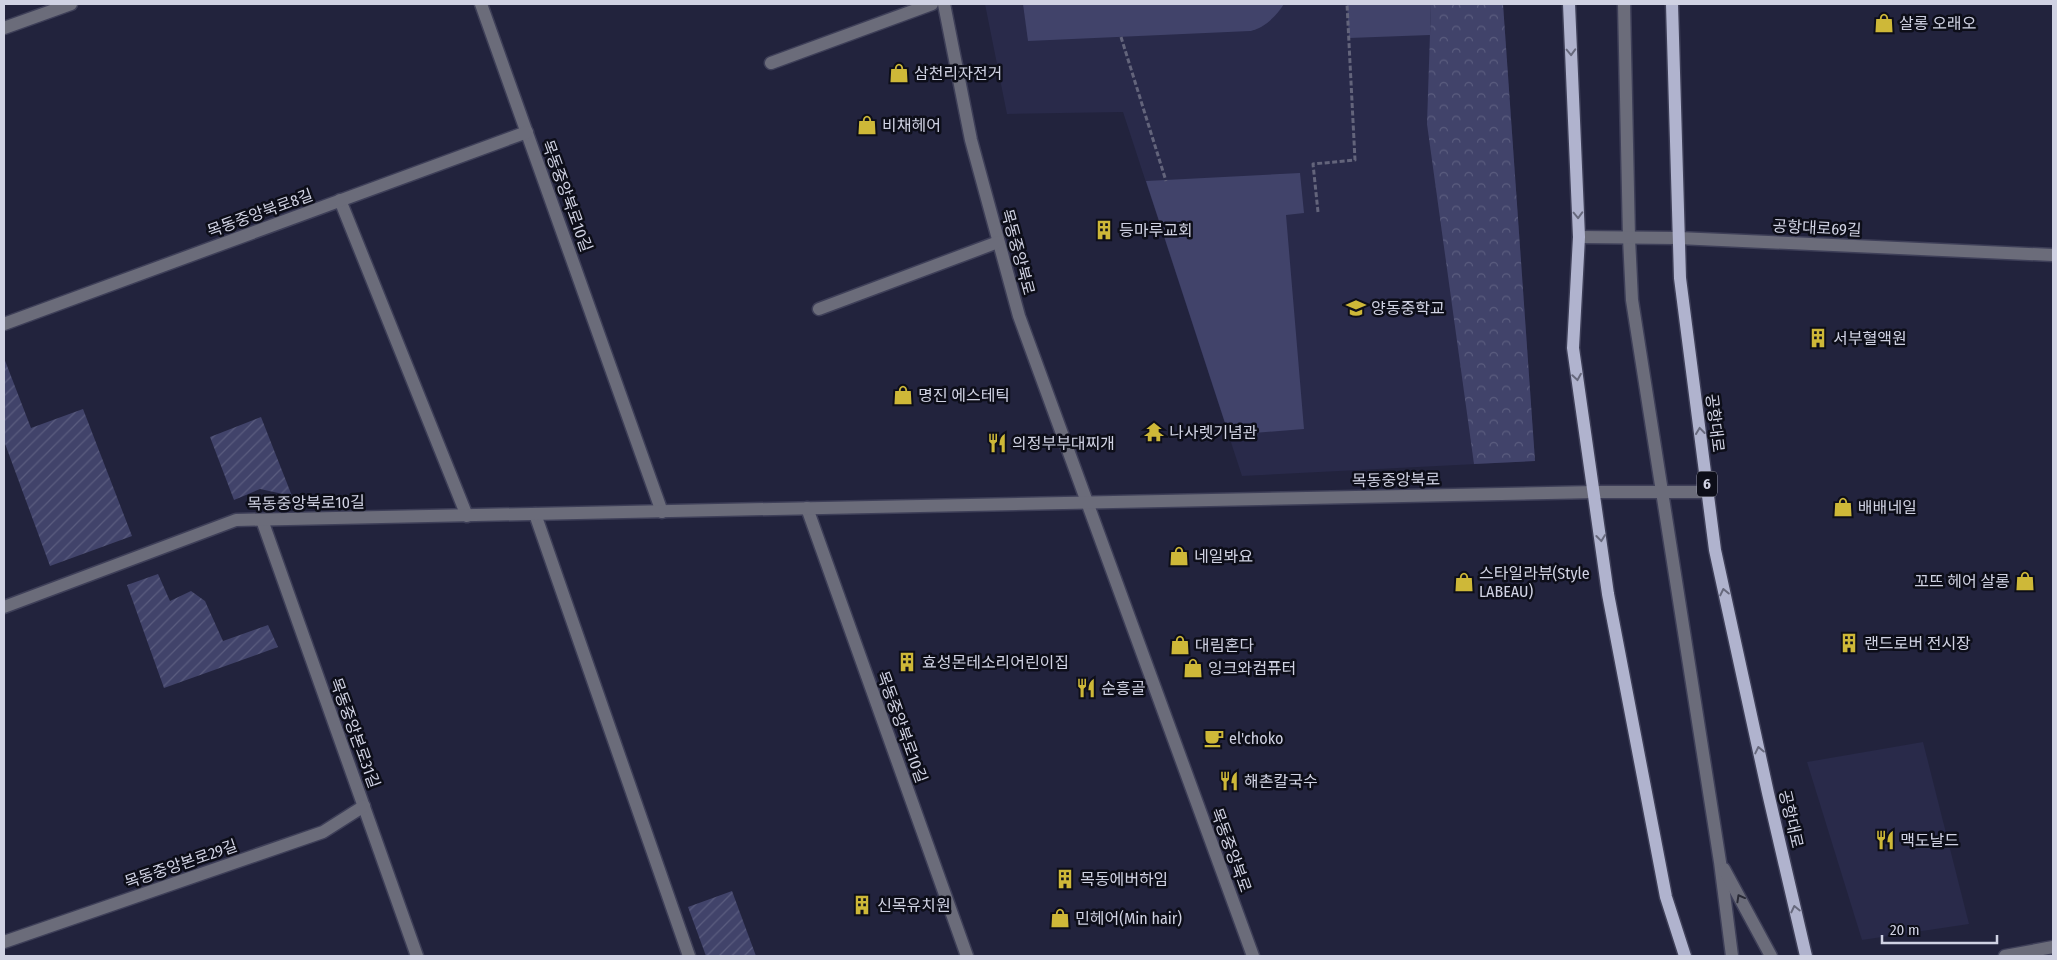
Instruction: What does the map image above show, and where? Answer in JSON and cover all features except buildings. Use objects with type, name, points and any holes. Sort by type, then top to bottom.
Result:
[{"type":"main road","points":[[1569,4],[1579,237],[1573,348],[1608,594],[1666,897],[1685,956]]},
{"type":"main road","name":"공항대로","points":[[1672,4],[1680,278],[1715,550],[1806,956]]},
{"type":"street","points":[[4,28],[71,4]]},
{"type":"street","name":"목동중앙북로10길","points":[[481,4],[662,512]]},
{"type":"street","points":[[771,63],[932,4]]},
{"type":"street","name":"목동중앙북로","points":[[944,4],[971,140],[1019,316],[1253,956]]},
{"type":"street","points":[[1624,4],[1628,238],[1632,300],[1720,862],[1732,956]]},
{"type":"street","name":"목동중앙북로8길","points":[[4,324],[527,132]]},
{"type":"street","points":[[340,200],[468,516]]},
{"type":"street","name":"공항대로69길","points":[[1579,237],[1678,238],[2053,255]]},
{"type":"street","points":[[819,309],[998,242]]},
{"type":"street","name":"목동중앙북로","points":[[1086,502],[1595,492],[1708,492]]},
{"type":"street","name":"목동중앙북로10길","points":[[4,607],[236,520],[1086,502]]},
{"type":"street","name":"목동중앙북로10길","points":[[807,508],[967,956]]},
{"type":"street","points":[[535,514],[689,956]]},
{"type":"street","name":"목동중앙본로31길","points":[[262,520],[417,956]]},
{"type":"street","name":"목동중앙본로29길","points":[[4,942],[322,832],[364,806]]},
{"type":"street","points":[[1720,862],[1771,956]]},
{"type":"street","points":[[2005,956],[2053,947]]},
{"type":"path","points":[[1318,212],[1313,164],[1355,160],[1347,4]]},
{"type":"path","points":[[1121,37],[1166,180]]},
{"type":"shaded area","name":"양동중학교","points":[[985,4],[1503,4],[1535,461],[1242,476],[1123,112],[1007,114]]},
{"type":"shaded area","points":[[1923,742],[1969,924],[1862,940],[1807,762]]},
{"type":"green space","points":[[1023,4],[1284,4],[1270,21],[1250,31],[1028,41]]},
{"type":"green space","points":[[1347,4],[1431,4],[1430,35],[1349,38]]},
{"type":"green space","points":[[1431,4],[1503,4],[1535,461],[1474,464],[1427,124]]},
{"type":"green space","points":[[1300,173],[1304,213],[1286,215],[1304,429],[1229,435],[1146,181]]},
{"type":"green space","points":[[4,358],[31,428],[83,409],[132,536],[50,566],[4,441]]},
{"type":"green space","points":[[261,417],[292,496],[260,489],[234,500],[210,437]]},
{"type":"green space","points":[[158,574],[170,601],[191,591],[205,601],[223,641],[268,625],[278,647],[164,688],[127,585]]},
{"type":"green space","points":[[732,891],[756,956],[706,956],[688,907]]},
{"type":"place","name":"살롱 오래오","points":[[1884,23]]},
{"type":"place","name":"삼천리자전거","points":[[899,73]]},
{"type":"place","name":"비채헤어","points":[[867,125]]},
{"type":"place","name":"등마루교회","points":[[1104,230]]},
{"type":"place","name":"양동중학교","points":[[1356,308]]},
{"type":"place","name":"서부혈액원","points":[[1818,338]]},
{"type":"place","name":"명진 에스테틱","points":[[903,395]]},
{"type":"place","name":"나사렛기념관","points":[[1154,432]]},
{"type":"place","name":"의정부부대찌개","points":[[997,443]]},
{"type":"place","name":"배배네일","points":[[1843,507]]},
{"type":"place","name":"네일봐요","points":[[1179,556]]},
{"type":"place","name":"꼬뜨 헤어 살롱","points":[[2025,581]]},
{"type":"place","name":"스타일라뷰(Style LABEAU)","points":[[1464,582]]},
{"type":"place","name":"랜드로버 전시장","points":[[1849,643]]},
{"type":"place","name":"대림혼다","points":[[1180,645]]},
{"type":"place","name":"효성몬테소리어린이집","points":[[907,662]]},
{"type":"place","name":"잉크와컴퓨터","points":[[1193,668]]},
{"type":"place","name":"순흥골","points":[[1086,688]]},
{"type":"place","name":"el'choko","points":[[1214,738]]},
{"type":"place","name":"해촌칼국수","points":[[1229,781]]},
{"type":"place","name":"맥도날드","points":[[1885,840]]},
{"type":"place","name":"목동에버하임","points":[[1065,879]]},
{"type":"place","name":"신목유치원","points":[[862,905]]},
{"type":"place","name":"민헤어(Min hair)","points":[[1060,918]]}]
